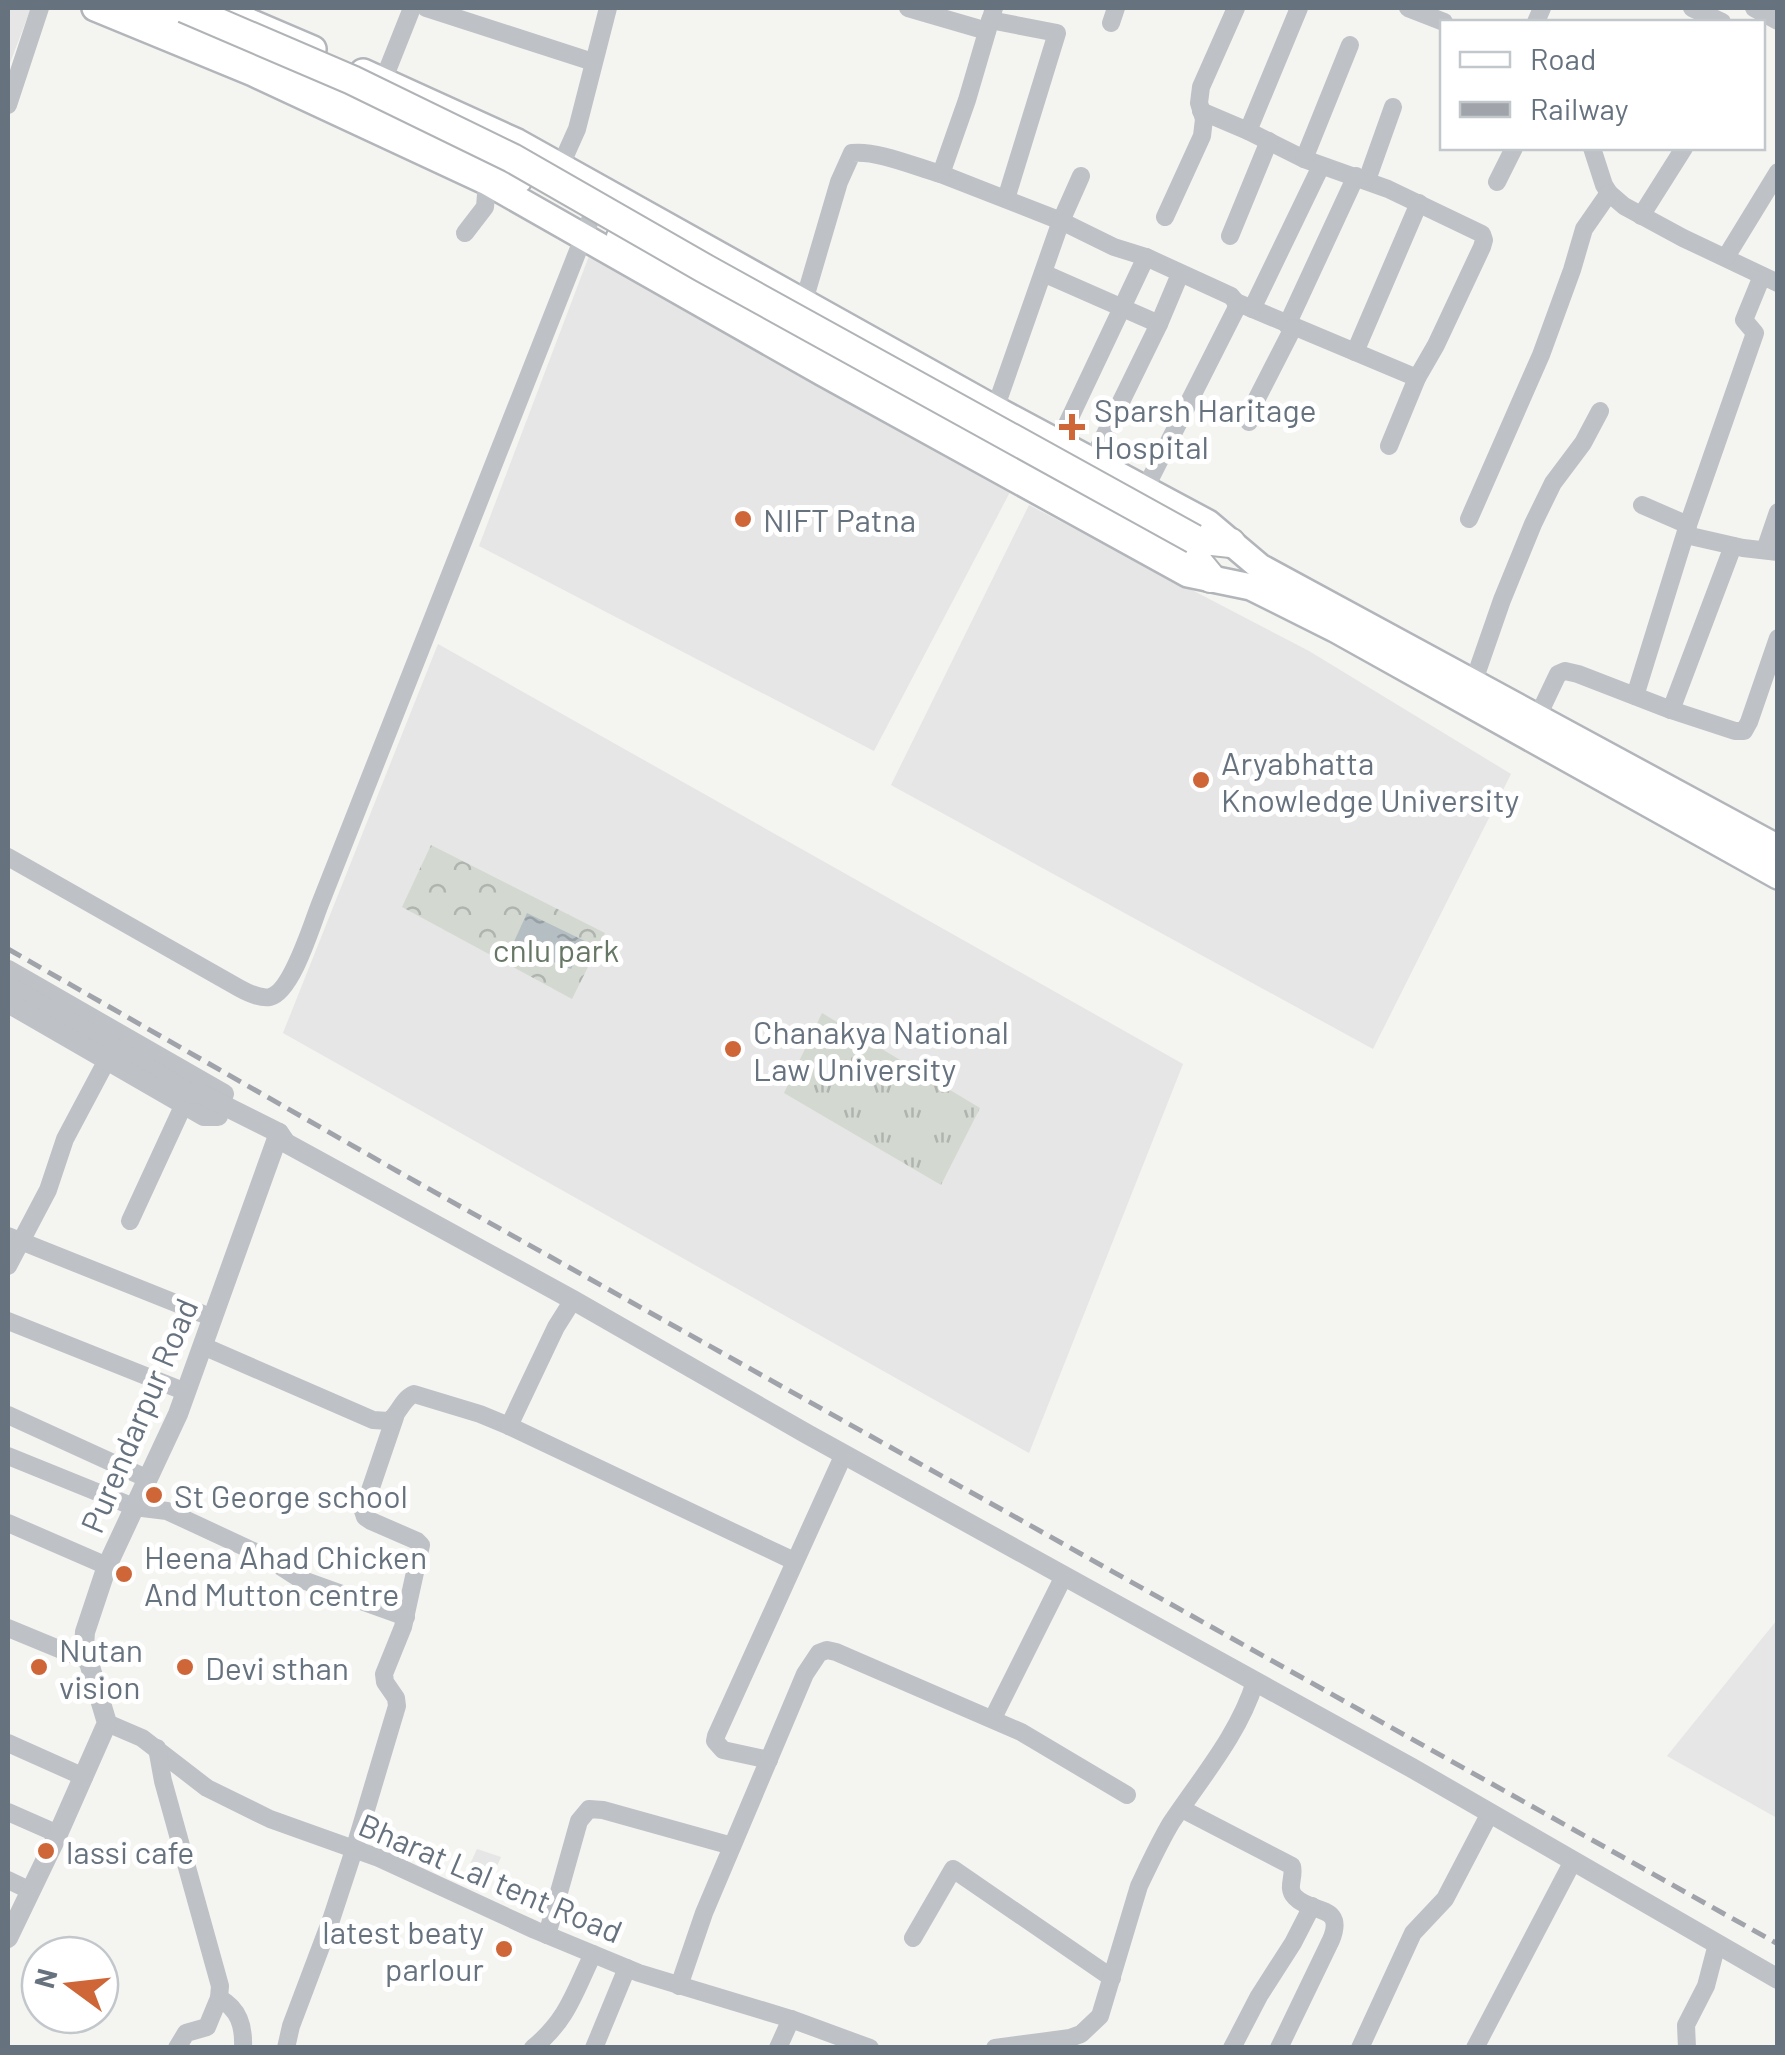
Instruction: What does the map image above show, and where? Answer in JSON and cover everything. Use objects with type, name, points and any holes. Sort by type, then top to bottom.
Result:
[{"type":"highway","points":[[137,8],[255,56],[518,178],[1026,465],[1191,544],[1231,544]]},
{"type":"highway","points":[[184,8],[352,80],[512,158],[1191,544],[1211,578]]},
{"type":"main road","points":[[95,8],[253,73],[487,182],[823,374],[1188,574],[1256,577]]},
{"type":"main road","points":[[217,8],[517,142],[1058,444],[1208,522],[1256,577],[1335,629],[1470,692],[1679,807],[1778,848]]},
{"type":"main road","points":[[1470,692],[1538,716],[1778,876]]},
{"type":"street","points":[[8,104],[40,8]]},
{"type":"street","points":[[383,80],[412,8]]},
{"type":"street","points":[[426,8],[593,62]]},
{"type":"street","points":[[560,167],[578,129],[608,8]]},
{"type":"street","points":[[908,8],[1057,33],[1006,199]]},
{"type":"street","points":[[1166,217],[1202,136],[1201,87],[1236,8]]},
{"type":"street","points":[[1248,131],[1299,8]]},
{"type":"street","points":[[1408,8],[1440,21]]},
{"type":"street","points":[[1692,8],[1718,20]]},
{"type":"street","points":[[1753,8],[1778,21]]},
{"type":"street","points":[[941,174],[991,20]]},
{"type":"street","points":[[1145,490],[1236,310],[1244,306],[1313,162],[1350,45]]},
{"type":"street","points":[[1250,422],[1250,412],[1393,107]]},
{"type":"street","points":[[1201,111],[1313,162],[1419,203],[1482,234],[1484,240],[1388,446]]},
{"type":"street","points":[[1230,236],[1269,141]]},
{"type":"street","points":[[1497,182],[1513,150]]},
{"type":"street","points":[[1592,150],[1608,193],[1641,216],[1770,279],[1744,320],[1755,333],[1687,530],[1636,696]]},
{"type":"street","points":[[1641,216],[1683,150]]},
{"type":"street","points":[[804,302],[842,172],[852,153],[860,152],[941,174],[1061,221],[1231,296],[1244,306],[1417,378]]},
{"type":"street","points":[[1726,257],[1778,172]]},
{"type":"street","points":[[995,409],[1061,221],[1082,176]]},
{"type":"street","points":[[465,233],[485,207],[487,182]]},
{"type":"street","points":[[8,857],[239,988],[270,997],[282,991],[320,904],[602,190]]},
{"type":"street","points":[[1468,519],[1541,355],[1584,229],[1608,193]]},
{"type":"street","points":[[1355,352],[1419,203]]},
{"type":"street","points":[[1058,444],[1146,257]]},
{"type":"street","points":[[1043,274],[1160,324]]},
{"type":"street","points":[[1092,461],[1160,324],[1180,274]]},
{"type":"street","points":[[1470,692],[1533,524],[1553,483],[1584,443],[1600,411]]},
{"type":"street","points":[[1642,504],[1687,530],[1734,546],[1771,551],[1778,512]]},
{"type":"street","points":[[1671,710],[1734,546]]},
{"type":"street","points":[[1538,716],[1558,674],[1565,671],[1671,710],[1744,731],[1778,638]]},
{"type":"street","points":[[8,970],[220,1091],[235,1102],[240,1114]]},
{"type":"street","points":[[8,986],[186,1098]]},
{"type":"street","points":[[8,1003],[107,1060],[186,1098],[201,1094],[213,1109],[280,1140],[574,1300],[1490,1813],[1778,1979]]},
{"type":"street","points":[[8,1266],[14,1239],[48,1190],[65,1139],[107,1060]]},
{"type":"street","points":[[130,1221],[186,1098]]},
{"type":"street","points":[[213,1109],[240,1114],[280,1140]]},
{"type":"street","name":"Purendarpur Road","points":[[107,1723],[84,1646],[86,1632],[107,1566],[186,1392],[280,1140]]},
{"type":"street","points":[[14,1239],[213,1318]]},
{"type":"street","points":[[509,1426],[556,1327],[574,1300]]},
{"type":"street","points":[[8,1321],[186,1392]]},
{"type":"street","points":[[203,1346],[373,1420],[390,1421],[396,1416]]},
{"type":"street","points":[[286,2048],[354,1850],[397,1706],[384,1682],[384,1674],[406,1616],[421,1545],[371,1521],[363,1511],[396,1416],[408,1396],[414,1394],[509,1426],[794,1561]]},
{"type":"street","points":[[8,1415],[148,1478]]},
{"type":"street","points":[[769,1760],[724,1750],[715,1742],[718,1728],[844,1454]]},
{"type":"street","points":[[8,1456],[134,1507],[168,1511],[266,1556],[300,1579],[406,1616]]},
{"type":"street","points":[[8,1524],[107,1566]]},
{"type":"street","points":[[993,1718],[1064,1576]]},
{"type":"street","points":[[8,1628],[88,1661]]},
{"type":"street","points":[[680,1986],[704,1913],[805,1674],[819,1652],[827,1650],[993,1718],[1127,1795]]},
{"type":"street","points":[[997,2047],[1070,2038],[1081,2034],[1100,2016],[1139,1886],[1159,1844],[1243,1713],[1256,1682]]},
{"type":"street","points":[[8,1938],[107,1723]]},
{"type":"street","name":"Bharat Lal tent Road","points":[[107,1723],[130,1731],[157,1748],[220,1796],[270,1819],[428,1880],[627,1968],[870,2048]]},
{"type":"street","points":[[8,1744],[84,1777]]},
{"type":"street","points":[[157,1748],[163,1782],[218,1973],[219,1998],[206,2027],[186,2033],[177,2048]]},
{"type":"street","points":[[546,1935],[579,1820],[588,1809],[732,1846]]},
{"type":"street","points":[[1182,1809],[1292,1866],[1293,1896],[1330,1914],[1334,1922],[1335,1931],[1279,2048]]},
{"type":"street","points":[[8,1812],[58,1834]]},
{"type":"street","points":[[1360,2048],[1413,1933],[1446,1899],[1490,1813]]},
{"type":"street","points":[[1474,2048],[1573,1862]]},
{"type":"street","points":[[914,1938],[953,1869],[1112,1978]]},
{"type":"street","points":[[8,1880],[31,1891]]},
{"type":"street","points":[[1232,2048],[1312,1906]]},
{"type":"street","points":[[1687,2048],[1686,2026],[1706,1986],[1717,1944]]},
{"type":"street","points":[[533,2048],[568,2009],[593,1954]]},
{"type":"street","points":[[594,2048],[627,1968]]},
{"type":"street","points":[[219,1998],[238,2014],[243,2048]]},
{"type":"street","points":[[778,2048],[791,2019]]},
{"type":"shaded area","points":[[8,8],[31,8],[8,68]]},
{"type":"shaded area","name":"NIFT Patna","points":[[589,256],[1010,492],[874,751],[479,546]]},
{"type":"shaded area","name":"Aryabhatta Knowledge University","points":[[1029,505],[1309,651],[1511,774],[1373,1049],[891,785]]},
{"type":"shaded area","name":"Chanakya National Law University","points":[[438,644],[1183,1064],[1029,1453],[283,1033]]},
{"type":"shaded area","points":[[1777,1620],[1777,1818],[1667,1756]]},
{"type":"shaded area","points":[[477,1849],[501,1857],[487,1888],[463,1880]]},
{"type":"green space","name":"cnlu park","points":[[431,845],[605,933],[572,999],[402,907]]},
{"type":"green space","points":[[822,1013],[980,1108],[941,1185],[784,1093]]},
{"type":"water","points":[[527,913],[585,941],[571,969],[512,946]]},
{"type":"railway","points":[[8,949],[1778,1944]]},
{"type":"place","name":"Sparsh Haritage Hospital","points":[[1072,427]]},
{"type":"place","name":"NIFT Patna","points":[[743,519]]},
{"type":"place","name":"Aryabhatta Knowledge University","points":[[1201,780]]},
{"type":"place","name":"Chanakya National Law University","points":[[733,1049]]},
{"type":"place","name":"St George school","points":[[154,1495]]},
{"type":"place","name":"Heena Ahad Chicken And Mutton centre","points":[[124,1574]]},
{"type":"place","name":"Nutan vision","points":[[39,1667]]},
{"type":"place","name":"Devi sthan","points":[[185,1667]]},
{"type":"place","name":"lassi cafe","points":[[46,1851]]},
{"type":"place","name":"latest beaty parlour","points":[[504,1949]]}]
